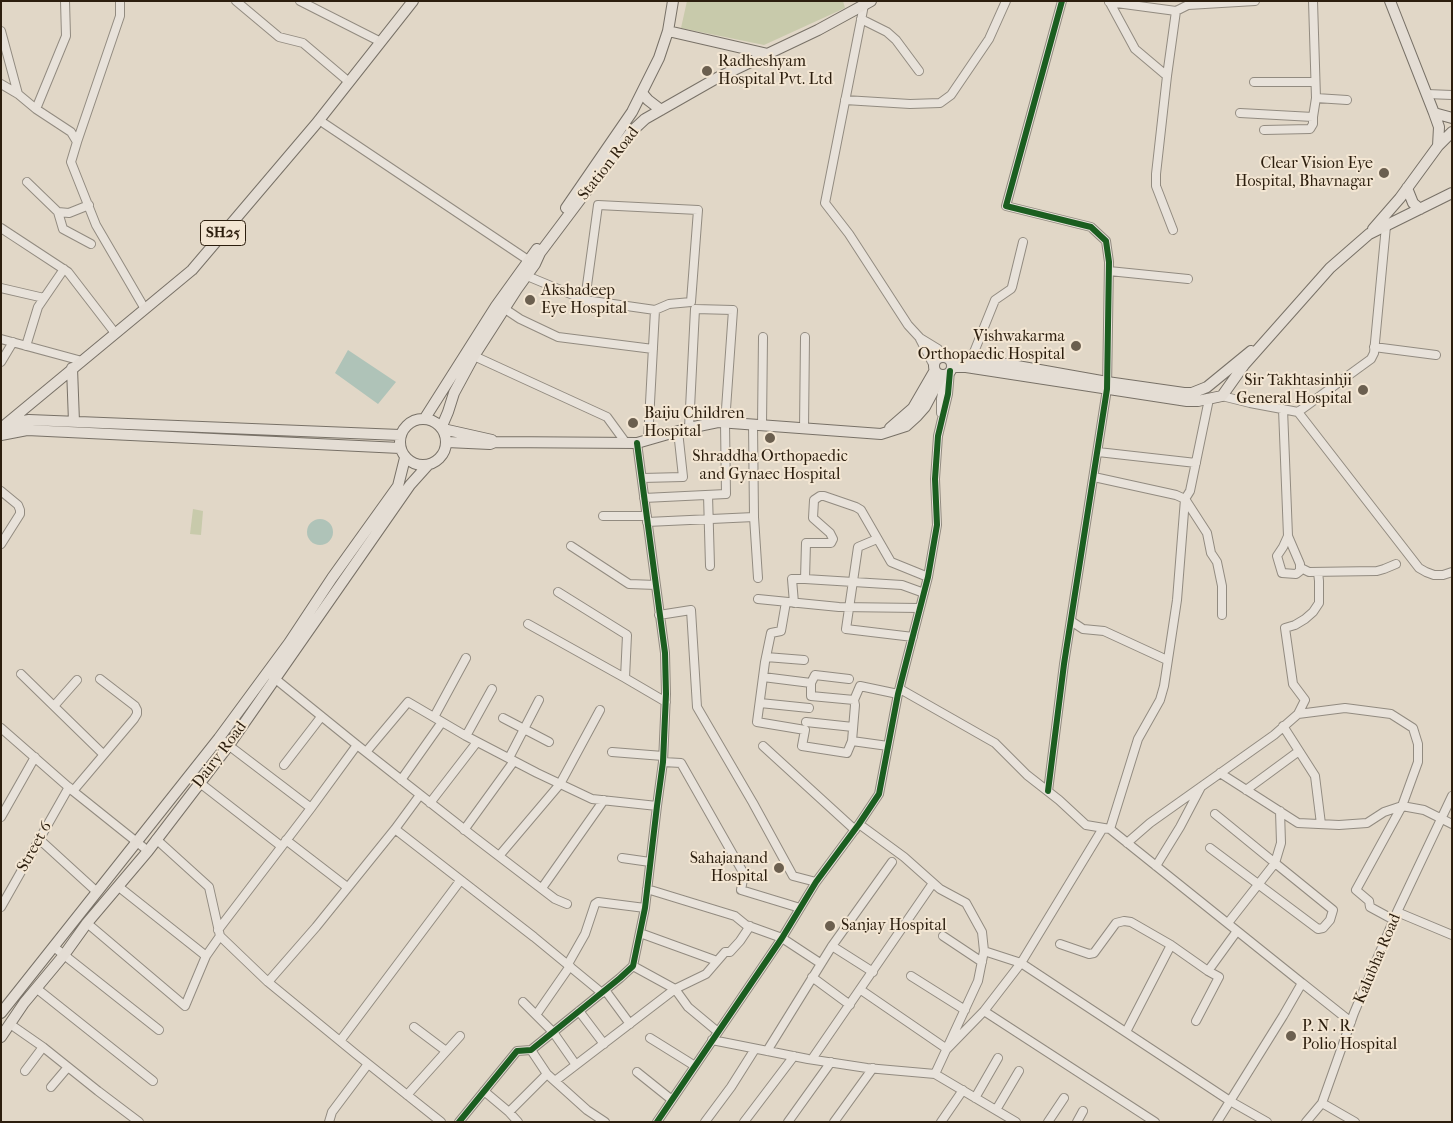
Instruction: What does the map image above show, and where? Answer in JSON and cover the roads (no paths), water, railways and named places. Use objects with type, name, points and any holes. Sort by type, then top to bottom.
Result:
[{"type":"main road","name":"SH25","points":[[3,429],[72,368],[192,270],[320,120],[413,1]]},
{"type":"main road","points":[[424,418],[496,306],[532,262],[632,112],[659,58],[668,31],[673,1]]},
{"type":"main road","points":[[1390,1],[1439,127],[1438,146]]},
{"type":"main road","name":"Station Road","points":[[442,428],[454,394],[474,356],[527,276],[532,262],[631,132],[645,119],[717,78],[818,30],[867,3]]},
{"type":"main road","points":[[668,31],[768,54]]},
{"type":"main road","points":[[642,93],[661,110]]},
{"type":"main road","points":[[1434,114],[1452,118]]},
{"type":"main road","points":[[447,442],[490,444],[495,442],[637,442],[718,422],[881,434],[906,426],[917,416],[924,407],[944,368],[970,362],[1006,364],[1187,401],[1222,396],[1244,365],[1330,268],[1369,234],[1400,198],[1438,146],[1452,132]]},
{"type":"main road","points":[[1407,188],[1413,203],[1420,209]]},
{"type":"main road","points":[[1369,234],[1452,193]]},
{"type":"main road","points":[[944,368],[966,367],[1107,386],[1184,393],[1197,392],[1207,387],[1271,335]]},
{"type":"main road","points":[[72,368],[74,422]]},
{"type":"main road","points":[[1197,392],[1207,399]]},
{"type":"main road","points":[[424,418],[432,420],[442,428],[447,442],[441,457],[428,465],[412,463],[406,458],[400,448],[400,435],[404,428],[409,423],[424,418]]},
{"type":"main road","points":[[3,429],[29,420],[400,435]]},
{"type":"main road","points":[[442,428],[491,439],[495,442]]},
{"type":"main road","points":[[3,429],[400,448]]},
{"type":"main road","name":"Dairy Road","points":[[1,1013],[219,738],[398,486],[406,458]]},
{"type":"main road","name":"Dairy Road","points":[[1,1037],[36,988],[87,923],[119,887],[200,784],[276,679],[410,485],[428,465]]},
{"type":"street","points":[[36,109],[66,36],[65,1]]},
{"type":"street","points":[[120,1],[120,16],[71,162],[96,225],[145,309]]},
{"type":"street","points":[[236,1],[279,37],[303,43],[349,82]]},
{"type":"street","points":[[845,100],[910,104],[940,103],[951,95],[989,39],[1006,1]]},
{"type":"street","points":[[1048,791],[1071,621],[1107,386],[1109,271],[1106,241],[1091,227],[1006,206],[1062,1]]},
{"type":"street","points":[[1109,2],[1176,12],[1188,4],[1255,1]]},
{"type":"street","points":[[1264,130],[1310,129],[1313,124],[1316,98],[1314,1]]},
{"type":"street","points":[[304,2],[381,42]]},
{"type":"street","points":[[1109,2],[1135,48],[1167,76]]},
{"type":"street","points":[[867,3],[862,19],[825,203],[849,234],[908,325],[944,368]]},
{"type":"street","points":[[1173,230],[1159,195],[1156,180],[1176,12]]},
{"type":"street","points":[[862,19],[887,32],[896,40],[919,71]]},
{"type":"street","points":[[1,31],[18,94]]},
{"type":"street","points":[[1254,82],[1315,82]]},
{"type":"street","points":[[1,84],[71,132],[77,142]]},
{"type":"street","points":[[1427,94],[1452,95]]},
{"type":"street","points":[[1316,98],[1347,100]]},
{"type":"street","points":[[1240,113],[1313,116]]},
{"type":"street","points":[[320,120],[532,262]]},
{"type":"street","points":[[27,182],[58,212],[63,229],[91,244]]},
{"type":"street","points":[[58,212],[69,213],[88,205]]},
{"type":"street","points":[[527,276],[585,300],[655,310],[669,304],[691,302],[698,210],[598,205],[585,300]]},
{"type":"street","points":[[1298,412],[1371,359],[1374,353],[1386,226]]},
{"type":"street","points":[[1,228],[68,272],[115,333]]},
{"type":"street","points":[[970,362],[995,300],[1012,287],[1023,242]]},
{"type":"street","points":[[26,346],[38,308],[64,269]]},
{"type":"street","points":[[1109,271],[1163,278],[1171,276],[1188,279]]},
{"type":"street","points":[[1,288],[44,298]]},
{"type":"street","points":[[505,309],[558,337],[653,349]]},
{"type":"street","points":[[644,498],[726,494],[725,423],[733,310],[695,309],[689,428]]},
{"type":"street","points":[[459,1122],[517,1051],[531,1050],[633,966],[647,889],[663,759],[666,702],[665,653],[637,442],[653,349],[655,310]]},
{"type":"street","points":[[758,578],[754,517],[763,337]]},
{"type":"street","points":[[804,429],[805,337]]},
{"type":"street","points":[[658,1122],[782,938],[816,882],[879,794],[899,692],[928,577],[936,525],[935,479],[938,436],[948,394],[944,368],[938,349],[920,338]]},
{"type":"street","points":[[1,339],[82,361]]},
{"type":"street","points":[[1,362],[13,342]]},
{"type":"street","points":[[1374,347],[1436,356]]},
{"type":"street","points":[[474,356],[607,417],[637,442]]},
{"type":"street","points":[[1222,396],[1298,412],[1419,568],[1434,575],[1452,572]]},
{"type":"street","points":[[948,1049],[984,1010],[1021,963],[1106,828],[1138,739],[1160,700],[1164,686],[1177,600],[1185,499],[1190,491],[1207,399]]},
{"type":"street","points":[[1283,409],[1288,536],[1301,568],[1309,572],[1377,571],[1396,564]]},
{"type":"street","points":[[642,478],[683,477],[678,431]]},
{"type":"street","points":[[1098,452],[1196,463]]},
{"type":"street","points":[[1094,476],[1176,494],[1185,499],[1207,533],[1212,553],[1217,562],[1222,586],[1222,615]]},
{"type":"street","points":[[1,491],[18,505],[20,514],[1,544]]},
{"type":"street","points":[[708,494],[710,566]]},
{"type":"street","points":[[805,579],[806,542],[831,542],[833,539],[830,533],[813,518],[814,500],[820,496],[861,510],[891,562],[928,577]]},
{"type":"street","points":[[603,516],[708,520],[754,517]]},
{"type":"street","points":[[1288,536],[1277,556],[1282,573],[1296,574],[1301,568]]},
{"type":"street","points":[[877,539],[858,547],[846,629],[913,637]]},
{"type":"street","points":[[570,546],[629,584],[656,585]]},
{"type":"street","points":[[1127,843],[1150,823],[1274,734],[1298,714],[1305,700],[1293,684],[1285,628],[1295,626],[1305,619],[1319,603],[1320,581],[1318,572]]},
{"type":"street","points":[[853,727],[757,722],[771,633],[781,631],[790,602],[792,579],[902,585],[924,593]]},
{"type":"street","points":[[558,592],[627,635],[625,678]]},
{"type":"street","points":[[758,599],[848,607],[920,608]]},
{"type":"street","points":[[660,614],[691,610],[697,707],[793,876],[816,882]]},
{"type":"street","points":[[1071,621],[1083,629],[1104,631],[1167,660]]},
{"type":"street","points":[[528,624],[666,702]]},
{"type":"street","points":[[766,657],[804,660]]},
{"type":"street","points":[[401,780],[438,719],[466,658]]},
{"type":"street","points":[[267,672],[464,830],[555,898],[566,904]]},
{"type":"street","points":[[22,674],[103,754]]},
{"type":"street","points":[[849,679],[815,675],[811,683],[811,696],[802,746],[847,753],[852,741],[854,700],[860,686],[899,692],[995,743],[1027,775],[1086,825],[1106,828],[1127,843],[1351,1022]]},
{"type":"street","points":[[763,677],[811,683]]},
{"type":"street","name":"Street 6","points":[[1,907],[39,839],[71,789],[137,714],[135,706],[100,679]]},
{"type":"street","points":[[54,706],[77,680]]},
{"type":"street","points":[[466,736],[492,689]]},
{"type":"street","points":[[811,696],[854,700]]},
{"type":"street","points":[[464,830],[512,760],[539,700]]},
{"type":"street","points":[[366,752],[408,702],[477,742],[592,799],[657,806]]},
{"type":"street","points":[[760,703],[809,708]]},
{"type":"street","points":[[1298,714],[1345,708],[1391,714],[1413,728],[1418,744],[1418,762],[1402,806],[1356,890],[1369,901],[1370,906],[1394,920]]},
{"type":"street","points":[[499,856],[560,784],[600,710]]},
{"type":"street","points":[[284,765],[321,717]]},
{"type":"street","points":[[503,718],[549,742]]},
{"type":"street","points":[[1283,726],[1315,776],[1320,824]]},
{"type":"street","points":[[1,728],[71,789],[148,851]]},
{"type":"street","points":[[219,738],[311,808]]},
{"type":"street","points":[[852,741],[888,746]]},
{"type":"street","points":[[430,803],[477,742]]},
{"type":"street","points":[[87,923],[185,1006],[206,956],[219,933],[356,745]]},
{"type":"street","points":[[763,746],[857,827],[904,858],[940,889],[966,903],[982,932],[984,951],[978,981],[935,1074]]},
{"type":"street","points":[[1246,790],[1299,751]]},
{"type":"street","points":[[612,752],[663,759],[682,764],[744,874],[741,890],[800,908]]},
{"type":"street","points":[[1,817],[35,757]]},
{"type":"street","points":[[1220,773],[1298,823],[1339,825],[1367,823],[1384,812],[1402,806],[1424,810],[1452,824]]},
{"type":"street","points":[[200,784],[347,887]]},
{"type":"street","points":[[1156,866],[1202,786]]},
{"type":"street","points":[[268,982],[316,927],[420,795]]},
{"type":"street","name":"Kalubha Road","points":[[1306,1122],[1322,1103],[1351,1022],[1397,912],[1452,796]]},
{"type":"street","points":[[542,888],[604,800]]},
{"type":"street","points":[[1228,923],[1275,863],[1281,843],[1280,811]]},
{"type":"street","points":[[1210,848],[1318,929],[1323,928],[1330,920],[1333,910],[1215,814]]},
{"type":"street","points":[[395,829],[604,991],[630,1024]]},
{"type":"street","points":[[39,839],[97,892]]},
{"type":"street","points":[[156,839],[209,887],[219,933],[268,982],[441,1122]]},
{"type":"street","points":[[622,858],[650,862]]},
{"type":"street","points":[[767,1051],[820,963],[892,862]]},
{"type":"street","points":[[340,1041],[460,881]]},
{"type":"street","points":[[812,1059],[933,883]]},
{"type":"street","points":[[119,887],[206,956]]},
{"type":"street","points":[[647,889],[735,916],[750,926],[782,938],[820,963]]},
{"type":"street","points":[[536,1015],[569,965],[585,934],[598,902],[644,908]]},
{"type":"street","points":[[1397,912],[1452,935]]},
{"type":"street","points":[[1060,944],[1089,954],[1094,953],[1116,923],[1131,922],[1219,977],[1196,1021]]},
{"type":"street","points":[[555,1081],[675,990],[706,974],[725,952],[730,952],[750,926]]},
{"type":"street","points":[[1208,970],[1237,931]]},
{"type":"street","points":[[640,932],[718,961]]},
{"type":"street","points":[[943,936],[982,962]]},
{"type":"street","points":[[1126,1032],[1170,945]]},
{"type":"street","points":[[832,946],[873,972]]},
{"type":"street","points":[[54,948],[159,1030]]},
{"type":"street","points":[[984,951],[1021,963],[1230,1101],[1267,1122]]},
{"type":"street","points":[[633,966],[675,990],[688,1007],[718,1032]]},
{"type":"street","points":[[911,976],[965,1010]]},
{"type":"street","points":[[812,977],[850,1005]]},
{"type":"street","points":[[1217,1122],[1302,983]]},
{"type":"street","points":[[36,988],[153,1081]]},
{"type":"street","points":[[861,990],[948,1049]]},
{"type":"street","points":[[523,1002],[553,1032],[576,1065]]},
{"type":"street","points":[[984,1010],[1155,1122]]},
{"type":"street","points":[[579,1011],[604,1044]]},
{"type":"street","points":[[10,1024],[43,1047],[139,1122]]},
{"type":"street","points":[[414,1027],[446,1051]]},
{"type":"street","points":[[408,1095],[460,1036]]},
{"type":"street","points":[[650,1038],[695,1066]]},
{"type":"street","points":[[712,1040],[831,1062],[935,1074],[1016,1122]]},
{"type":"street","points":[[25,1071],[43,1047]]},
{"type":"street","points":[[705,1122],[731,1087],[755,1048]]},
{"type":"street","points":[[531,1050],[547,1074],[587,1110],[605,1122]]},
{"type":"street","points":[[744,1122],[794,1056]]},
{"type":"street","points":[[975,1098],[998,1058]]},
{"type":"street","points":[[788,1122],[831,1062]]},
{"type":"street","points":[[329,1122],[332,1112],[368,1064]]},
{"type":"street","points":[[52,1087],[68,1067]]},
{"type":"street","points":[[834,1122],[873,1068]]},
{"type":"street","points":[[996,1110],[1019,1071]]},
{"type":"street","points":[[637,1072],[672,1100]]},
{"type":"street","points":[[509,1112],[547,1074]]},
{"type":"street","points":[[484,1090],[518,1122]]},
{"type":"street","points":[[941,1122],[962,1090]]},
{"type":"street","points":[[1048,1122],[1064,1098]]},
{"type":"street","points":[[1322,1103],[1355,1122]]},
{"type":"street","points":[[1077,1122],[1083,1111]]},
{"type":"place","name":"Radheshyam Hospital Pvt. Ltd","points":[[707,71]]},
{"type":"place","name":"Clear Vision Eye Hospital, Bhavnagar","points":[[1384,173]]},
{"type":"place","name":"Akshadeep Eye Hospital","points":[[530,300]]},
{"type":"place","name":"Vishwakarma Orthopaedic Hospital","points":[[1076,346]]},
{"type":"place","name":"Sir Takhtasinhji General Hospital","points":[[1363,390]]},
{"type":"place","name":"Baiju Children Hospital","points":[[633,423]]},
{"type":"place","name":"Shraddha Orthopaedic and Gynaec Hospital","points":[[770,438]]},
{"type":"place","name":"Sahajanand Hospital","points":[[779,868]]},
{"type":"place","name":"Sanjay Hospital","points":[[830,926]]},
{"type":"place","name":"P. N . R. Polio Hospital","points":[[1291,1036]]}]
